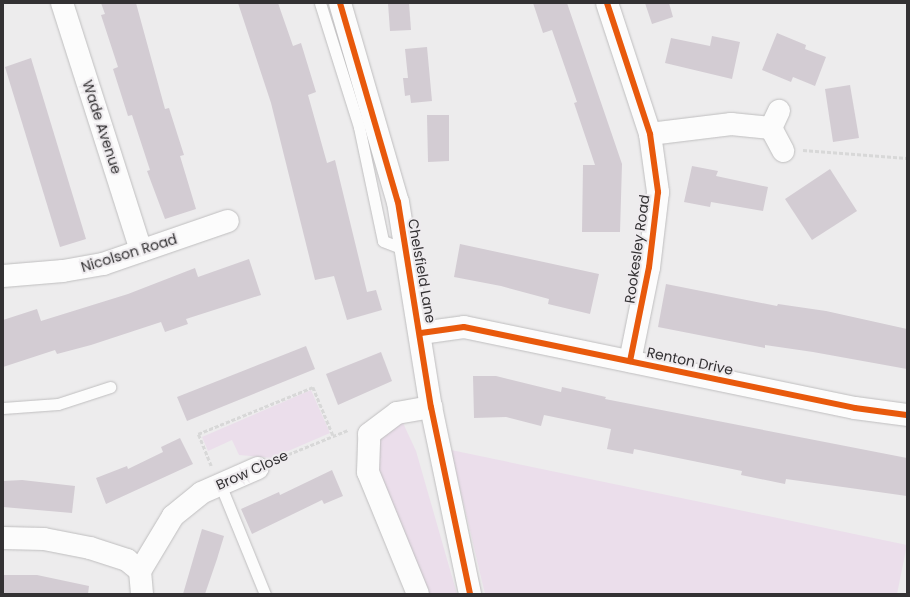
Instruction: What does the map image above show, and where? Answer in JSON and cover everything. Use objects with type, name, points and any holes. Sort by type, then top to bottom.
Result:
[{"type":"street","name":"Wade Avenue","points":[[62,3],[141,251]]},
{"type":"street","name":"Chelsfield Lane","points":[[340,3],[391,170],[407,250],[421,333],[431,407],[470,594]]},
{"type":"street","name":"Rookesley Road","points":[[607,3],[650,134],[658,192],[649,267],[630,361]]},
{"type":"street","points":[[650,134],[712,125],[775,119],[783,151]]},
{"type":"street","name":"Nicolson Road","points":[[3,276],[83,268],[141,251],[228,221]]},
{"type":"street","name":"Renton Drive","points":[[421,333],[464,327],[855,408],[907,415]]},
{"type":"street","points":[[418,594],[368,472],[369,434],[397,413],[431,407]]},
{"type":"street","name":"Brow Close","points":[[140,571],[173,516],[201,493],[258,468]]},
{"type":"street","points":[[3,538],[44,539],[90,548],[127,560],[140,571],[142,594]]},
{"type":"lane","points":[[320,3],[359,128],[383,241],[407,250]]},
{"type":"lane","points":[[3,408],[58,404],[110,387]]},
{"type":"lane","points":[[220,484],[265,594]]},
{"type":"path","points":[[783,151],[803,150],[907,158]]},
{"type":"path","points":[[220,484],[198,434],[313,387],[333,435]]},
{"type":"shaded area","points":[[311,390],[330,433],[272,458],[239,455],[232,440],[208,451],[202,437]]},
{"type":"shaded area","points":[[403,423],[416,451],[457,594],[419,594],[373,466],[377,437],[394,424]]},
{"type":"shaded area","points":[[451,450],[907,545],[897,594],[485,594]]},
{"type":"building","points":[[101,3],[136,3],[165,109],[169,108],[184,155],[180,156],[196,209],[165,219],[147,171],[150,170],[132,115],[128,116],[113,69],[118,67],[101,15],[105,14]]},
{"type":"building","points":[[238,3],[278,3],[293,46],[301,43],[316,92],[308,95],[327,163],[335,160],[367,292],[376,290],[382,310],[347,320],[334,276],[315,280],[271,103]]},
{"type":"building","points":[[388,3],[409,3],[411,30],[390,31]]},
{"type":"building","points":[[533,3],[567,3],[622,164],[620,232],[582,232],[583,165],[595,165],[574,103],[577,102],[552,30],[543,33]]},
{"type":"building","points":[[645,3],[669,3],[673,17],[652,24]]},
{"type":"building","points":[[777,33],[806,45],[805,49],[826,57],[815,86],[793,77],[791,82],[762,70]]},
{"type":"building","points":[[712,36],[740,42],[732,79],[665,63],[671,38],[710,46]]},
{"type":"building","points":[[427,47],[432,101],[411,103],[410,95],[405,96],[403,78],[408,78],[405,49]]},
{"type":"building","points":[[31,58],[86,239],[60,247],[5,67]]},
{"type":"building","points":[[850,85],[859,138],[833,142],[825,89]]},
{"type":"building","points":[[427,115],[449,115],[449,161],[428,162]]},
{"type":"building","points":[[692,166],[718,171],[716,176],[768,187],[763,211],[711,202],[710,207],[684,202]]},
{"type":"building","points":[[830,169],[857,211],[812,240],[785,199]]},
{"type":"building","points":[[460,244],[599,274],[590,314],[548,304],[549,299],[501,286],[454,277]]},
{"type":"building","points":[[249,259],[261,295],[186,319],[188,324],[165,332],[161,322],[91,345],[57,354],[55,350],[3,367],[3,320],[37,309],[41,321],[128,294],[195,268],[198,277]]},
{"type":"building","points":[[666,284],[777,306],[778,304],[826,311],[907,329],[907,369],[813,352],[765,345],[765,348],[658,327]]},
{"type":"building","points":[[306,346],[315,369],[187,421],[177,397]]},
{"type":"building","points":[[381,352],[392,381],[338,405],[326,374]]},
{"type":"building","points":[[473,376],[496,376],[561,392],[562,387],[606,397],[605,399],[907,458],[907,496],[786,479],[785,484],[741,475],[742,471],[634,449],[633,454],[607,449],[611,429],[544,415],[541,426],[506,417],[474,418]]},
{"type":"building","points":[[180,438],[193,464],[106,504],[96,478],[127,466],[128,469],[163,452],[161,447]]},
{"type":"building","points":[[332,470],[343,496],[324,504],[322,500],[252,534],[241,509],[279,492],[280,495]]},
{"type":"building","points":[[22,480],[75,486],[72,513],[3,507],[3,481]]},
{"type":"building","points":[[202,529],[224,536],[205,594],[183,594]]},
{"type":"building","points":[[3,575],[37,575],[89,586],[88,594],[3,594]]},
{"type":"cycle path","points":[[340,3],[398,202],[431,407],[470,594]]},
{"type":"cycle path","points":[[607,3],[650,134],[658,192],[649,267],[630,361]]},
{"type":"cycle path","points":[[421,333],[464,327],[855,408],[907,415]]}]
